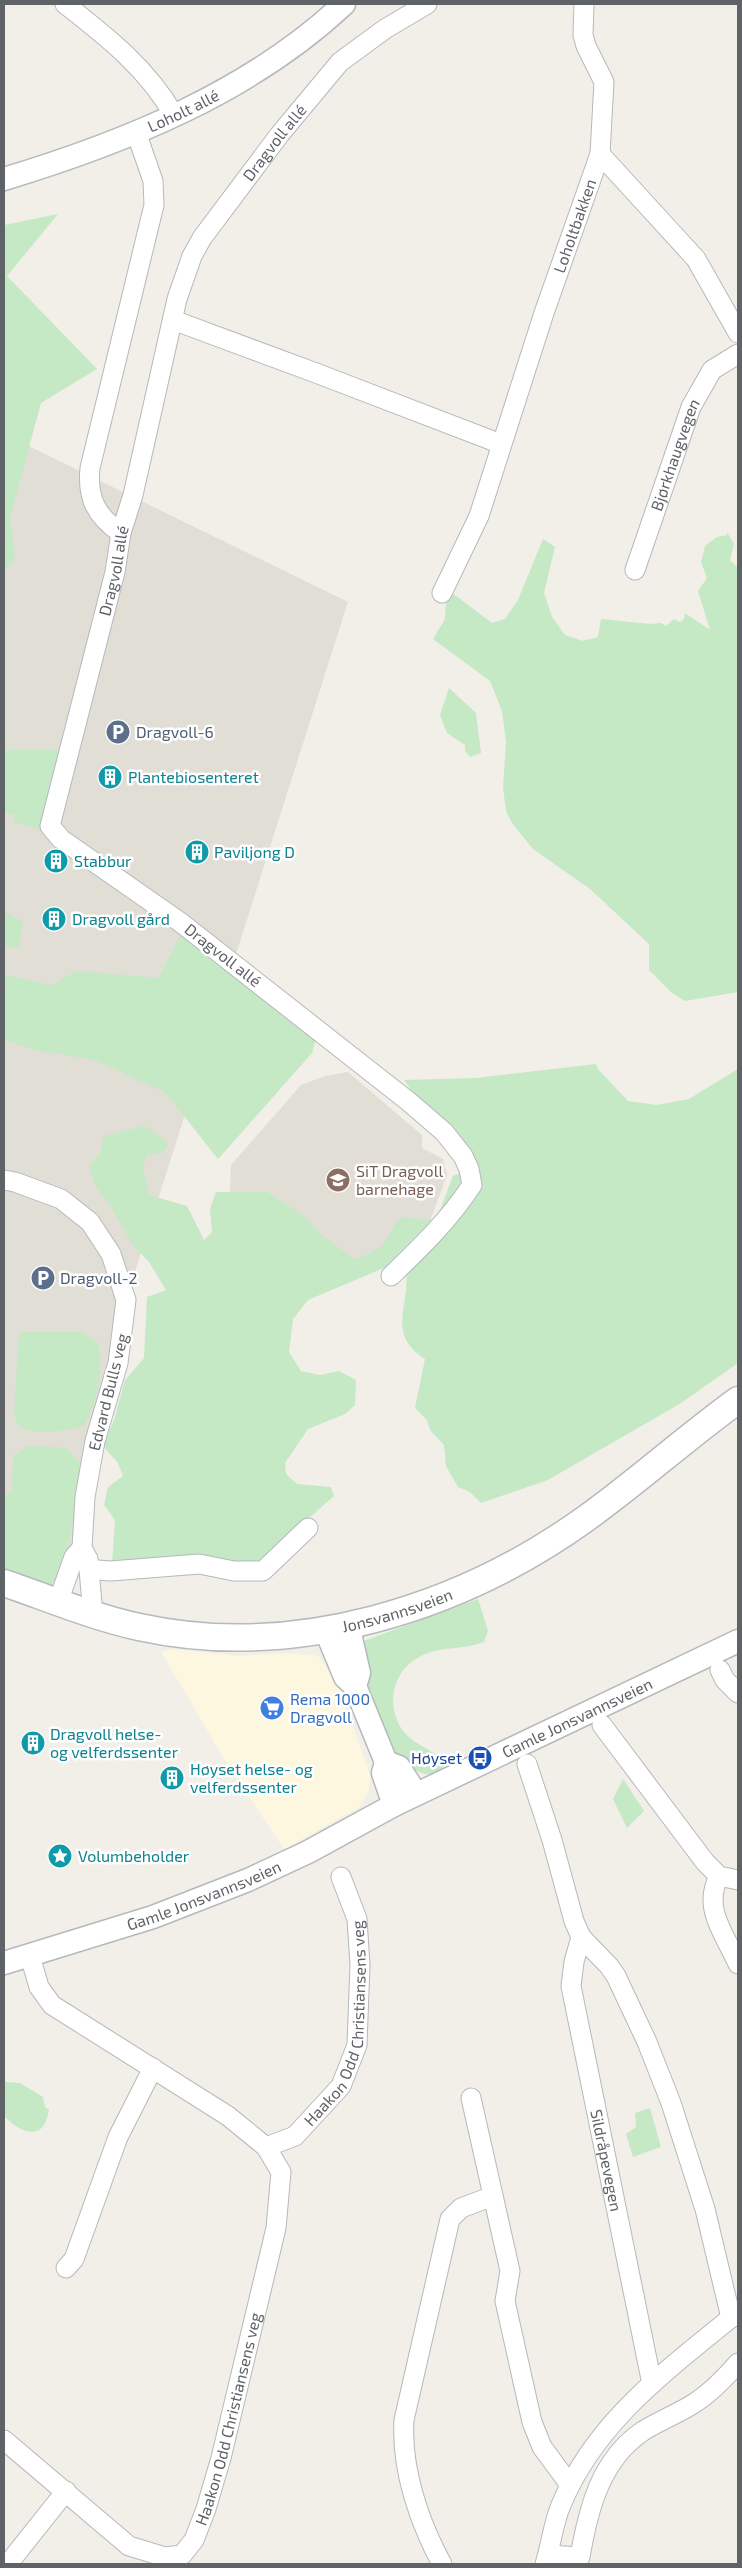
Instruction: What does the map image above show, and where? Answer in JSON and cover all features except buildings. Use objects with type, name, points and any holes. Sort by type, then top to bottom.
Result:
[{"type":"main road","name":"Jonsvannsveien","points":[[4,1583],[93,1614],[138,1627],[198,1635],[276,1635],[337,1628],[404,1611],[444,1597],[534,1552],[587,1518],[738,1400]]},
{"type":"street","points":[[65,4],[113,42],[143,71],[174,115]]},
{"type":"street","name":"Loholt allé","points":[[4,179],[48,166],[136,132],[174,115],[259,69],[298,43],[344,4]]},
{"type":"street","name":"Dragvoll allé","points":[[391,1276],[430,1239],[454,1212],[472,1185],[469,1169],[463,1156],[444,1132],[374,1074],[180,922],[61,839],[50,826],[115,572],[121,533],[135,485],[184,276],[202,238],[319,85],[340,62],[358,47],[427,4]]},
{"type":"street","name":"Loholtbakken","points":[[442,593],[479,516],[501,444],[600,154],[604,82],[586,46],[583,35],[584,4]]},
{"type":"street","points":[[121,533],[99,515],[93,504],[89,486],[90,468],[154,205],[154,181],[136,132]]},
{"type":"street","points":[[600,154],[696,259],[738,333]]},
{"type":"street","points":[[173,320],[501,444]]},
{"type":"street","name":"Bjørkhaugvegen","points":[[635,570],[691,407],[712,370],[738,354]]},
{"type":"street","name":"Edvard Bulls veg","points":[[4,1180],[15,1182],[61,1199],[90,1222],[110,1254],[126,1300],[118,1363],[95,1441],[85,1497],[82,1548],[88,1559],[93,1614]]},
{"type":"street","points":[[97,1570],[199,1564],[234,1570],[263,1571],[308,1528]]},
{"type":"street","name":"Edvard Bulls veg","points":[[58,1602],[74,1557],[82,1548]]},
{"type":"street","points":[[337,1628],[359,1673],[355,1686],[386,1762],[383,1773],[394,1805]]},
{"type":"street","name":"Gamle Jonsvannsveien","points":[[4,1963],[153,1917],[248,1880],[308,1852],[416,1794],[738,1641]]},
{"type":"street","points":[[720,1670],[725,1680],[738,1693]]},
{"type":"street","points":[[602,1725],[706,1862],[719,1876],[738,1880]]},
{"type":"street","points":[[386,1762],[399,1767],[416,1794]]},
{"type":"street","points":[[527,1764],[552,1840],[574,1921],[581,1937],[610,1966],[616,1976],[659,2071],[701,2195],[734,2315],[652,2384],[603,2433],[584,2458],[559,2508],[547,2559],[580,2561],[587,2516],[595,2492],[614,2459],[642,2432],[704,2397],[738,2363]]},
{"type":"street","points":[[719,1876],[712,1891],[712,1908],[738,1964]]},
{"type":"street","name":"Haakon Odd Christiansens veg","points":[[266,2147],[295,2136],[341,2086],[357,2046],[360,1965],[357,1919],[341,1877]]},
{"type":"street","name":"Sildråpevegen","points":[[581,1937],[574,1962],[571,1986],[652,2384]]},
{"type":"street","name":"Haakon Odd Christiansens veg","points":[[4,2440],[129,2546],[152,2555],[165,2557],[182,2555],[194,2540],[206,2509],[221,2458],[276,2228],[281,2172],[266,2147],[228,2116],[52,2005],[39,1987],[30,1956]]},
{"type":"street","points":[[66,2268],[74,2259],[118,2137],[153,2068]]},
{"type":"street","points":[[471,2098],[510,2271],[505,2300],[532,2422],[542,2447],[570,2486]]},
{"type":"street","points":[[442,2564],[416,2503],[408,2469],[403,2434],[406,2406],[450,2219],[461,2208],[493,2196]]},
{"type":"street","points":[[8,2564],[66,2491]]},
{"type":"shaded area","points":[[4,434],[348,602],[126,1300],[68,1571],[49,1590],[4,1576]]},
{"type":"shaded area","name":"SiT Dragvoll barnehage","points":[[348,1072],[422,1135],[422,1148],[443,1159],[447,1175],[430,1221],[323,1285],[262,1261],[230,1191],[231,1165],[301,1085],[325,1076]]},
{"type":"shaded area","points":[[174,1649],[237,1656],[287,1653],[318,1656],[337,1682],[370,1775],[369,1791],[358,1808],[284,1849],[229,1767],[161,1652]]},
{"type":"green space","points":[[58,214],[7,276],[97,369],[41,403],[10,518],[15,558],[4,573],[4,225]]},
{"type":"green space","points":[[727,532],[734,544],[730,560],[738,568],[738,992],[685,1001],[671,992],[649,970],[649,944],[590,889],[533,849],[512,823],[506,811],[503,788],[506,742],[502,711],[490,681],[433,639],[445,619],[447,589],[492,623],[505,619],[518,600],[543,539],[555,547],[544,593],[552,617],[565,635],[583,641],[598,637],[601,619],[650,624],[661,623],[666,626],[674,619],[680,622],[684,619],[685,613],[710,630],[698,591],[707,578],[701,562],[705,546],[717,537],[727,535]]},
{"type":"green space","points":[[449,688],[476,713],[481,753],[470,757],[465,751],[465,745],[447,733],[440,715]]},
{"type":"green space","points":[[4,750],[61,750],[41,830],[13,822],[15,815],[4,812]]},
{"type":"green space","points":[[4,912],[23,921],[18,948],[4,946]]},
{"type":"green space","points":[[182,932],[317,1034],[312,1053],[218,1159],[165,1092],[95,1060],[35,1050],[4,1040],[4,975],[52,985],[76,971],[159,978]]},
{"type":"green space","points":[[596,1064],[598,1069],[628,1101],[657,1105],[689,1099],[738,1069],[738,1363],[681,1403],[548,1480],[481,1503],[470,1492],[458,1487],[446,1466],[444,1445],[430,1430],[427,1420],[415,1408],[425,1359],[413,1349],[406,1339],[403,1329],[402,1318],[407,1282],[406,1269],[391,1265],[308,1300],[293,1319],[289,1352],[301,1371],[320,1375],[339,1371],[356,1380],[355,1405],[345,1414],[308,1429],[285,1463],[286,1474],[297,1484],[331,1487],[334,1496],[293,1532],[264,1565],[112,1563],[115,1520],[104,1505],[108,1487],[123,1476],[118,1463],[103,1446],[114,1420],[125,1380],[144,1358],[147,1297],[166,1290],[149,1262],[132,1244],[111,1206],[94,1184],[89,1166],[100,1154],[104,1136],[144,1126],[159,1135],[168,1144],[163,1153],[147,1155],[143,1167],[149,1195],[187,1206],[204,1240],[212,1232],[210,1209],[216,1192],[267,1192],[303,1215],[320,1234],[356,1260],[381,1247],[400,1217],[422,1220],[434,1219],[440,1210],[453,1176],[466,1171],[404,1080],[476,1078]]},
{"type":"green space","points":[[19,1332],[82,1332],[98,1343],[99,1385],[93,1406],[84,1425],[71,1429],[38,1432],[22,1428],[16,1421],[14,1413]]},
{"type":"green space","points":[[28,1446],[66,1448],[79,1462],[80,1477],[64,1571],[50,1584],[4,1570],[4,1494],[12,1494],[13,1456]]},
{"type":"green space","points":[[478,1599],[488,1631],[484,1642],[443,1649],[424,1655],[405,1668],[396,1683],[393,1704],[395,1715],[402,1729],[414,1741],[442,1759],[451,1770],[430,1774],[412,1769],[398,1755],[386,1736],[377,1714],[360,1652],[364,1641]]},
{"type":"green space","points":[[623,1779],[644,1811],[627,1828],[613,1799]]},
{"type":"green space","points":[[4,2083],[20,2083],[43,2097],[45,2107],[49,2110],[42,2127],[37,2131],[25,2131],[18,2128],[5,2117]]},
{"type":"green space","points":[[650,2108],[661,2147],[633,2157],[626,2134],[636,2127],[635,2113]]},
{"type":"place","name":"Dragvoll-6","points":[[118,732]]},
{"type":"place","name":"Plantebiosenteret","points":[[110,777]]},
{"type":"place","name":"Paviljong D","points":[[197,852]]},
{"type":"place","name":"Stabbur","points":[[56,861]]},
{"type":"place","name":"Dragvoll gård","points":[[54,919]]},
{"type":"place","name":"SiT Dragvoll barnehage","points":[[338,1180]]},
{"type":"place","name":"Dragvoll-2","points":[[43,1278]]},
{"type":"place","name":"Rema 1000 Dragvoll","points":[[272,1708]]},
{"type":"place","name":"Dragvoll helse- og velferdssenter","points":[[33,1743]]},
{"type":"place","name":"Høyset","points":[[480,1758]]},
{"type":"place","name":"Høyset helse- og velferdssenter","points":[[172,1778]]},
{"type":"place","name":"Volumbeholder","points":[[60,1856]]}]
